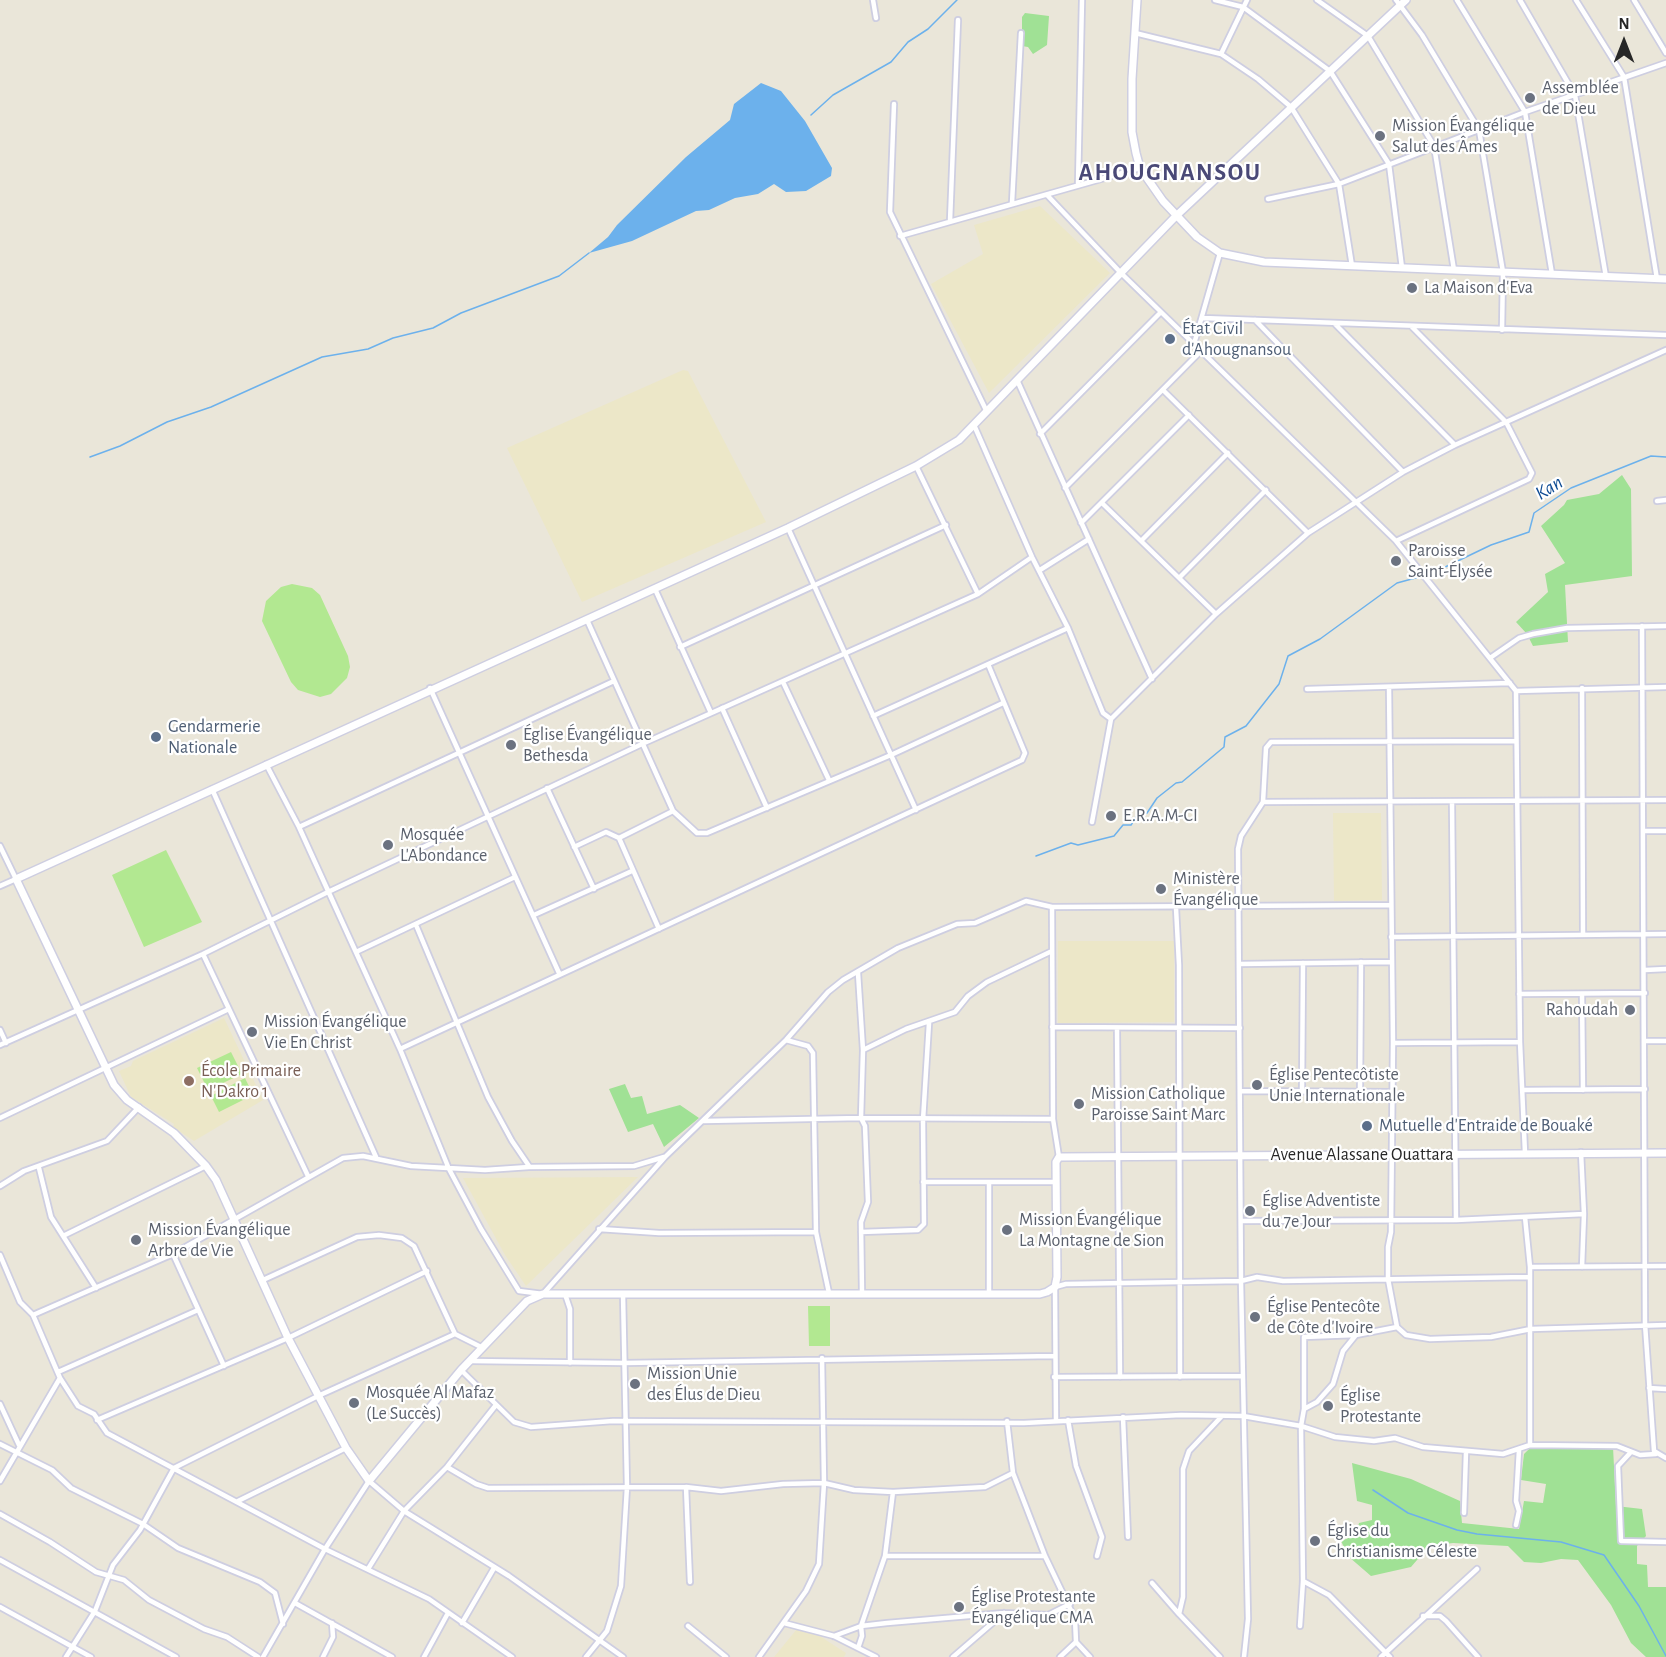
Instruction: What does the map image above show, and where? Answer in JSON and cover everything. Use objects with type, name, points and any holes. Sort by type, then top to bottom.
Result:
[{"type":"street","points":[[873,0],[876,18]]},
{"type":"street","points":[[1078,184],[1082,0]]},
{"type":"street","points":[[1137,0],[1132,132],[1140,168],[1176,216],[1197,237],[1220,253],[1263,262],[1666,279]]},
{"type":"street","points":[[1215,0],[1243,7],[1330,71],[1389,164],[1402,268]]},
{"type":"street","points":[[1221,54],[1246,0]]},
{"type":"street","points":[[1317,0],[1368,36],[1434,146],[1454,270]]},
{"type":"street","points":[[1457,0],[1525,112],[1552,274]]},
{"type":"street","points":[[1520,0],[1575,96],[1606,277]]},
{"type":"street","points":[[1576,0],[1624,77],[1657,279]]},
{"type":"street","points":[[1634,0],[1666,53]]},
{"type":"street","points":[[0,886],[430,688],[655,590],[916,466],[959,440],[1176,216],[1368,36],[1401,2],[1479,130],[1503,272],[1502,330]]},
{"type":"street","points":[[950,221],[958,20]]},
{"type":"street","points":[[1012,203],[1021,33]]},
{"type":"street","points":[[1136,33],[1221,54],[1258,79],[1291,107],[1339,184],[1352,266]]},
{"type":"street","points":[[1268,199],[1339,184],[1525,112],[1666,63]]},
{"type":"street","points":[[894,104],[890,212],[986,410]]},
{"type":"street","points":[[900,236],[1140,168]]},
{"type":"street","points":[[1047,195],[1121,273],[1396,541],[1516,691],[1519,994],[1524,1153]]},
{"type":"street","points":[[1194,344],[1220,253]]},
{"type":"street","points":[[1040,434],[1161,312]]},
{"type":"street","points":[[1203,318],[1666,335]]},
{"type":"street","points":[[1255,320],[1403,472]]},
{"type":"street","points":[[1335,324],[1455,445]]},
{"type":"street","points":[[1396,541],[1529,479],[1532,473],[1506,423],[1412,327]]},
{"type":"street","points":[[1092,822],[1110,719],[1216,614],[1308,533],[1403,472],[1455,445],[1666,350]]},
{"type":"street","points":[[1065,488],[1201,351]]},
{"type":"street","points":[[1017,380],[1152,679]]},
{"type":"street","points":[[1163,390],[1308,533]]},
{"type":"street","points":[[1082,523],[1189,415]]},
{"type":"street","points":[[974,425],[1032,557],[1068,628],[1103,713],[1110,719]]},
{"type":"street","points":[[1141,541],[1228,453]]},
{"type":"street","points":[[916,466],[978,594]]},
{"type":"street","points":[[1179,578],[1266,490]]},
{"type":"street","points":[[1657,501],[1666,500]]},
{"type":"street","points":[[1102,503],[1216,614]]},
{"type":"street","points":[[680,647],[946,525]]},
{"type":"street","points":[[788,528],[916,810]]},
{"type":"street","points":[[1040,570],[1089,539]]},
{"type":"street","points":[[0,1045],[203,954],[328,892],[642,744],[978,594],[1032,557]]},
{"type":"street","points":[[655,590],[711,713]]},
{"type":"street","points":[[586,620],[673,811],[694,831],[701,834],[891,755],[1003,703]]},
{"type":"street","points":[[1642,626],[1645,970],[1644,1266],[1645,1324],[1648,1333],[1648,1388],[1656,1454]]},
{"type":"street","points":[[1490,658],[1519,638],[1533,634],[1567,628],[1666,626]]},
{"type":"street","points":[[873,716],[1068,628]]},
{"type":"street","points":[[400,1049],[559,973],[1022,760],[1025,753],[988,664]]},
{"type":"street","points":[[299,827],[614,681]]},
{"type":"street","points":[[783,681],[829,780]]},
{"type":"street","points":[[1307,689],[1510,683]]},
{"type":"street","points":[[1389,687],[1393,1043],[1388,1279],[1397,1327],[1406,1335],[1430,1339],[1491,1337],[1530,1329],[1666,1325]]},
{"type":"street","points":[[1516,691],[1666,687]]},
{"type":"street","points":[[430,688],[559,973]]},
{"type":"street","points":[[1582,688],[1583,935]]},
{"type":"street","points":[[722,708],[767,807]]},
{"type":"street","points":[[1244,1657],[1248,1619],[1241,1281],[1242,1156],[1238,849],[1241,837],[1263,802],[1266,748],[1271,742],[1516,741]]},
{"type":"street","points":[[266,764],[299,827],[400,1049],[449,1169],[510,1280],[519,1291],[543,1294],[1040,1294],[1066,1284],[1241,1281],[1257,1278],[1283,1281],[1528,1277]]},
{"type":"street","points":[[547,788],[594,889]]},
{"type":"street","points":[[212,789],[376,1158]]},
{"type":"street","points":[[1263,802],[1666,800]]},
{"type":"street","points":[[1452,802],[1456,1220]]},
{"type":"street","points":[[619,838],[673,811]]},
{"type":"street","points":[[1643,831],[1666,831]]},
{"type":"street","points":[[574,847],[606,832],[619,838],[659,928]]},
{"type":"street","points":[[0,846],[104,1068],[127,1100],[174,1133],[206,1166],[236,1220],[288,1338],[318,1396],[346,1448],[369,1481],[404,1511],[495,1568],[623,1657]]},
{"type":"street","points":[[534,915],[632,871]]},
{"type":"street","points":[[356,952],[515,877]]},
{"type":"street","points":[[263,1657],[325,1549],[369,1481],[461,1370],[526,1301],[543,1294],[665,1156],[786,1040],[828,992],[843,980],[917,940],[957,924],[975,923],[1020,902],[1033,901],[1052,907],[1391,905]]},
{"type":"street","points":[[1052,907],[1053,1119],[1059,1157],[1056,1162],[1053,1356],[1056,1421]]},
{"type":"street","points":[[1176,908],[1179,1028],[1180,1377]]},
{"type":"street","points":[[416,925],[488,1097],[512,1141],[530,1167]]},
{"type":"street","points":[[1391,937],[1666,934]]},
{"type":"street","points":[[863,1050],[906,1029],[929,1023],[955,1012],[968,996],[987,982],[1052,951]]},
{"type":"street","points":[[203,954],[308,1176]]},
{"type":"street","points":[[1360,1091],[1361,962]]},
{"type":"street","points":[[1240,964],[1391,962]]},
{"type":"street","points":[[1302,1092],[1303,963]]},
{"type":"street","points":[[1645,970],[1666,969]]},
{"type":"street","points":[[858,973],[863,1050],[861,1118],[865,1126],[868,1197],[861,1232],[862,1293]]},
{"type":"street","points":[[1519,994],[1645,993]]},
{"type":"street","points":[[1582,994],[1583,1090]]},
{"type":"street","points":[[0,1118],[229,1009]]},
{"type":"street","points":[[861,1232],[922,1228],[923,1120],[929,1023]]},
{"type":"street","points":[[1052,1027],[1240,1028]]},
{"type":"street","points":[[1117,1029],[1120,1377]]},
{"type":"street","points":[[0,1030],[6,1043]]},
{"type":"street","points":[[786,1040],[812,1048],[816,1232],[829,1293]]},
{"type":"street","points":[[1644,1041],[1666,1041]]},
{"type":"street","points":[[1393,1043],[1520,1042]]},
{"type":"street","points":[[1523,1090],[1645,1089]]},
{"type":"street","points":[[1241,1092],[1392,1092]]},
{"type":"street","points":[[0,1186],[24,1171],[39,1168],[107,1141],[139,1107]]},
{"type":"street","points":[[704,1121],[861,1118],[1053,1119]]},
{"type":"street","points":[[1581,1152],[1584,1214],[1582,1267]]},
{"type":"street","name":"Avenue Alassane Ouattara","points":[[1059,1157],[1666,1153]]},
{"type":"street","points":[[33,1316],[173,1254],[343,1158],[376,1158],[411,1166],[485,1170],[634,1166],[665,1156]]},
{"type":"street","points":[[65,1235],[206,1166]]},
{"type":"street","points":[[39,1168],[51,1217],[65,1235],[82,1269],[96,1288]]},
{"type":"street","points":[[923,1182],[1056,1182]]},
{"type":"street","points":[[989,1182],[989,1293]]},
{"type":"street","points":[[1241,1221],[1456,1220],[1584,1214]]},
{"type":"street","points":[[1525,1217],[1530,1267],[1528,1277],[1530,1445]]},
{"type":"street","points":[[599,1229],[659,1233],[816,1232]]},
{"type":"street","points":[[263,1280],[357,1237],[367,1235],[402,1238],[408,1241],[427,1272],[455,1334],[483,1348]]},
{"type":"street","points":[[173,1254],[224,1366]]},
{"type":"street","points":[[0,1256],[20,1302],[33,1316],[59,1375],[78,1406],[94,1414],[107,1433],[325,1549],[429,1599],[512,1657]]},
{"type":"street","points":[[1530,1267],[1666,1266]]},
{"type":"street","points":[[98,1420],[288,1338],[427,1272]]},
{"type":"street","points":[[565,1294],[570,1309],[570,1363]]},
{"type":"street","points":[[586,1657],[611,1621],[621,1586],[627,1487],[623,1294]]},
{"type":"street","points":[[0,1481],[59,1375],[198,1310]]},
{"type":"street","points":[[1300,1626],[1303,1581],[1301,1426],[1304,1409],[1304,1337],[1356,1335],[1397,1327]]},
{"type":"street","points":[[66,1657],[95,1611],[113,1565],[143,1524],[174,1468],[318,1396],[455,1334]]},
{"type":"street","points":[[1304,1409],[1317,1402],[1333,1384],[1343,1351],[1356,1335]]},
{"type":"street","points":[[471,1361],[624,1363],[1053,1356]]},
{"type":"street","points":[[760,1657],[810,1584],[819,1564],[824,1483],[822,1358]]},
{"type":"street","points":[[461,1370],[514,1422],[531,1427],[625,1421],[823,1423],[1056,1421],[1122,1417],[1243,1416],[1301,1426],[1335,1437],[1374,1441],[1395,1438],[1415,1446],[1466,1452],[1503,1454],[1530,1445],[1617,1446],[1640,1455],[1656,1454],[1666,1458]]},
{"type":"street","points":[[1054,1377],[1243,1376]]},
{"type":"street","points":[[1648,1388],[1666,1389]]},
{"type":"street","points":[[0,1404],[19,1445]]},
{"type":"street","points":[[368,1569],[404,1511],[447,1467],[496,1405]]},
{"type":"street","points":[[1179,1614],[1183,1597],[1183,1469],[1189,1451],[1222,1416]]},
{"type":"street","points":[[1122,1417],[1128,1537]]},
{"type":"street","points":[[1068,1420],[1078,1472],[1102,1537],[1097,1556]]},
{"type":"street","points":[[1007,1421],[1013,1473],[1045,1556],[1070,1604],[1075,1619],[1076,1642],[1090,1657]]},
{"type":"street","points":[[0,1444],[52,1470],[71,1488],[143,1524],[178,1548],[260,1582],[275,1593],[283,1624]]},
{"type":"street","points":[[237,1502],[346,1448]]},
{"type":"street","points":[[1516,1525],[1519,1511],[1516,1502],[1519,1450]]},
{"type":"street","points":[[1464,1513],[1466,1452]]},
{"type":"street","points":[[1631,1452],[1618,1466],[1621,1541],[1666,1542]]},
{"type":"street","points":[[447,1467],[476,1484],[488,1488],[686,1487],[722,1491],[783,1484],[824,1483],[854,1490],[892,1492],[985,1487],[1013,1473]]},
{"type":"street","points":[[686,1487],[690,1582]]},
{"type":"street","points":[[858,1648],[862,1636],[861,1626],[885,1556],[892,1492]]},
{"type":"street","points":[[0,1514],[108,1577],[124,1580],[149,1600],[204,1629],[227,1637],[258,1657]]},
{"type":"street","points":[[885,1556],[1045,1556]]},
{"type":"street","points":[[0,1560],[176,1657]]},
{"type":"street","points":[[462,1623],[495,1568]]},
{"type":"street","points":[[1383,1655],[1477,1569]]},
{"type":"street","points":[[1303,1581],[1329,1595],[1383,1655],[1390,1657]]},
{"type":"street","points":[[1152,1583],[1220,1657]]},
{"type":"street","points":[[295,1603],[392,1657]]},
{"type":"street","points":[[834,1636],[861,1626],[1004,1613],[1048,1616],[1070,1604]]},
{"type":"street","points":[[0,1607],[91,1657]]},
{"type":"street","points":[[424,1657],[448,1613]]},
{"type":"street","points":[[953,1657],[1004,1613]]},
{"type":"street","points":[[1423,1616],[1440,1616],[1478,1657]]},
{"type":"street","points":[[323,1657],[333,1637],[332,1623]]},
{"type":"street","points":[[784,1623],[834,1636],[876,1657]]},
{"type":"street","points":[[688,1626],[726,1657]]},
{"type":"street","points":[[1060,1657],[1076,1642]]},
{"type":"shaded area","points":[[1040,206],[1110,273],[989,393],[931,284],[983,254],[974,225]]},
{"type":"shaded area","points":[[683,370],[688,371],[766,522],[582,602],[507,448]]},
{"type":"shaded area","points":[[1333,813],[1381,813],[1382,900],[1334,901]]},
{"type":"shaded area","points":[[1058,941],[1174,941],[1174,1022],[1058,1023]]},
{"type":"shaded area","name":"École Primaire N'Dakro 1","points":[[224,1018],[263,1100],[194,1141],[173,1127],[174,1124],[131,1097],[119,1071],[131,1066],[133,1061]]},
{"type":"shaded area","points":[[638,1177],[526,1286],[505,1255],[463,1178]]},
{"type":"shaded area","points":[[801,1624],[846,1653],[844,1657],[774,1657]]},
{"type":"green space","points":[[1025,13],[1049,16],[1047,45],[1033,54],[1028,47],[1022,46],[1022,17]]},
{"type":"green space","points":[[1622,475],[1631,489],[1632,576],[1565,585],[1568,642],[1533,646],[1527,634],[1516,622],[1548,592],[1545,574],[1565,563],[1541,526],[1567,500],[1599,494]]},
{"type":"green space","points":[[292,584],[312,588],[320,595],[348,656],[350,667],[347,678],[331,694],[320,697],[298,690],[291,682],[262,621],[266,601],[281,587]]},
{"type":"green space","points":[[166,850],[202,922],[144,947],[112,875]]},
{"type":"green space","points":[[231,1052],[242,1074],[208,1090],[197,1068]]},
{"type":"green space","points":[[245,1078],[253,1095],[219,1112],[211,1096]]},
{"type":"green space","points":[[625,1084],[631,1098],[642,1096],[647,1114],[680,1105],[699,1118],[664,1147],[653,1124],[628,1132],[609,1089]]},
{"type":"green space","points":[[808,1306],[830,1306],[830,1346],[809,1346]]},
{"type":"green space","points":[[1531,1447],[1613,1447],[1616,1506],[1642,1509],[1646,1536],[1637,1546],[1637,1564],[1647,1565],[1648,1587],[1666,1587],[1666,1657],[1646,1657],[1631,1643],[1611,1605],[1578,1560],[1524,1562],[1508,1546],[1453,1543],[1429,1546],[1411,1567],[1371,1576],[1349,1557],[1341,1541],[1356,1535],[1359,1523],[1372,1520],[1372,1505],[1357,1501],[1352,1463],[1411,1479],[1460,1501],[1462,1523],[1519,1529],[1524,1501],[1543,1503],[1546,1484],[1521,1480],[1524,1454]]},
{"type":"water","points":[[761,83],[781,91],[805,121],[832,168],[831,176],[806,191],[786,192],[774,184],[758,194],[735,198],[709,210],[696,211],[632,241],[589,253],[608,237],[617,225],[686,157],[730,120],[734,104]]},
{"type":"waterway","points":[[811,115],[833,95],[891,62],[908,42],[928,29],[957,0]]},
{"type":"waterway","points":[[90,457],[120,446],[167,422],[211,407],[322,357],[368,349],[393,338],[433,328],[461,313],[559,276],[589,253]]},
{"type":"waterway","name":"Kan","points":[[1427,571],[1441,569],[1491,545],[1529,532],[1534,513],[1571,488],[1651,456],[1666,457]]},
{"type":"waterway","points":[[1036,856],[1071,843],[1078,845],[1114,836],[1123,825],[1131,825],[1136,817],[1147,813],[1157,798],[1176,783],[1182,782],[1224,747],[1225,737],[1246,726],[1279,684],[1288,656],[1320,639],[1397,583],[1419,577]]},
{"type":"waterway","points":[[1373,1490],[1408,1513],[1457,1530],[1561,1542],[1604,1555],[1639,1606],[1666,1656]]},
{"type":"place","name":"Assemblée de Dieu","points":[[1530,98]]},
{"type":"place","name":"Mission Évangélique Salut des Âmes","points":[[1380,136]]},
{"type":"place","name":"La Maison d'Eva","points":[[1412,288]]},
{"type":"place","name":"État Civil d'Ahougnansou","points":[[1170,339]]},
{"type":"place","name":"Paroisse Saint-Élysée","points":[[1396,561]]},
{"type":"place","name":"Gendarmerie Nationale","points":[[156,737]]},
{"type":"place","name":"Église Évangélique Bethesda","points":[[511,745]]},
{"type":"place","name":"E.R.A.M-CI","points":[[1111,816]]},
{"type":"place","name":"Mosquée L'Abondance","points":[[388,845]]},
{"type":"place","name":"Ministère Évangélique","points":[[1161,889]]},
{"type":"place","name":"Rahoudah","points":[[1630,1010]]},
{"type":"place","name":"Mission Évangélique Vie En Christ","points":[[252,1032]]},
{"type":"place","name":"École Primaire N'Dakro 1","points":[[189,1081]]},
{"type":"place","name":"Église Pentecôtiste Unie Internationale","points":[[1257,1085]]},
{"type":"place","name":"Mission Catholique Paroisse Saint Marc","points":[[1079,1104]]},
{"type":"place","name":"Mutuelle d'Entraide de Bouaké","points":[[1367,1126]]},
{"type":"place","name":"Église Adventiste du 7e Jour","points":[[1250,1211]]},
{"type":"place","name":"Mission Évangélique La Montagne de Sion","points":[[1007,1230]]},
{"type":"place","name":"Mission Évangélique Arbre de Vie","points":[[136,1240]]},
{"type":"place","name":"Église Pentecôte de Côte d'Ivoire","points":[[1255,1317]]},
{"type":"place","name":"Mission Unie des Élus de Dieu","points":[[635,1384]]},
{"type":"place","name":"Mosquée Al Mafaz (Le Succès)","points":[[354,1403]]},
{"type":"place","name":"Église Protestante","points":[[1328,1406]]},
{"type":"place","name":"Église du Christianisme Céleste","points":[[1315,1541]]},
{"type":"place","name":"Église Protestante Évangélique CMA","points":[[959,1607]]},
{"type":"district","name":"AHOUGNANSOU","points":[[1170,173]]}]
